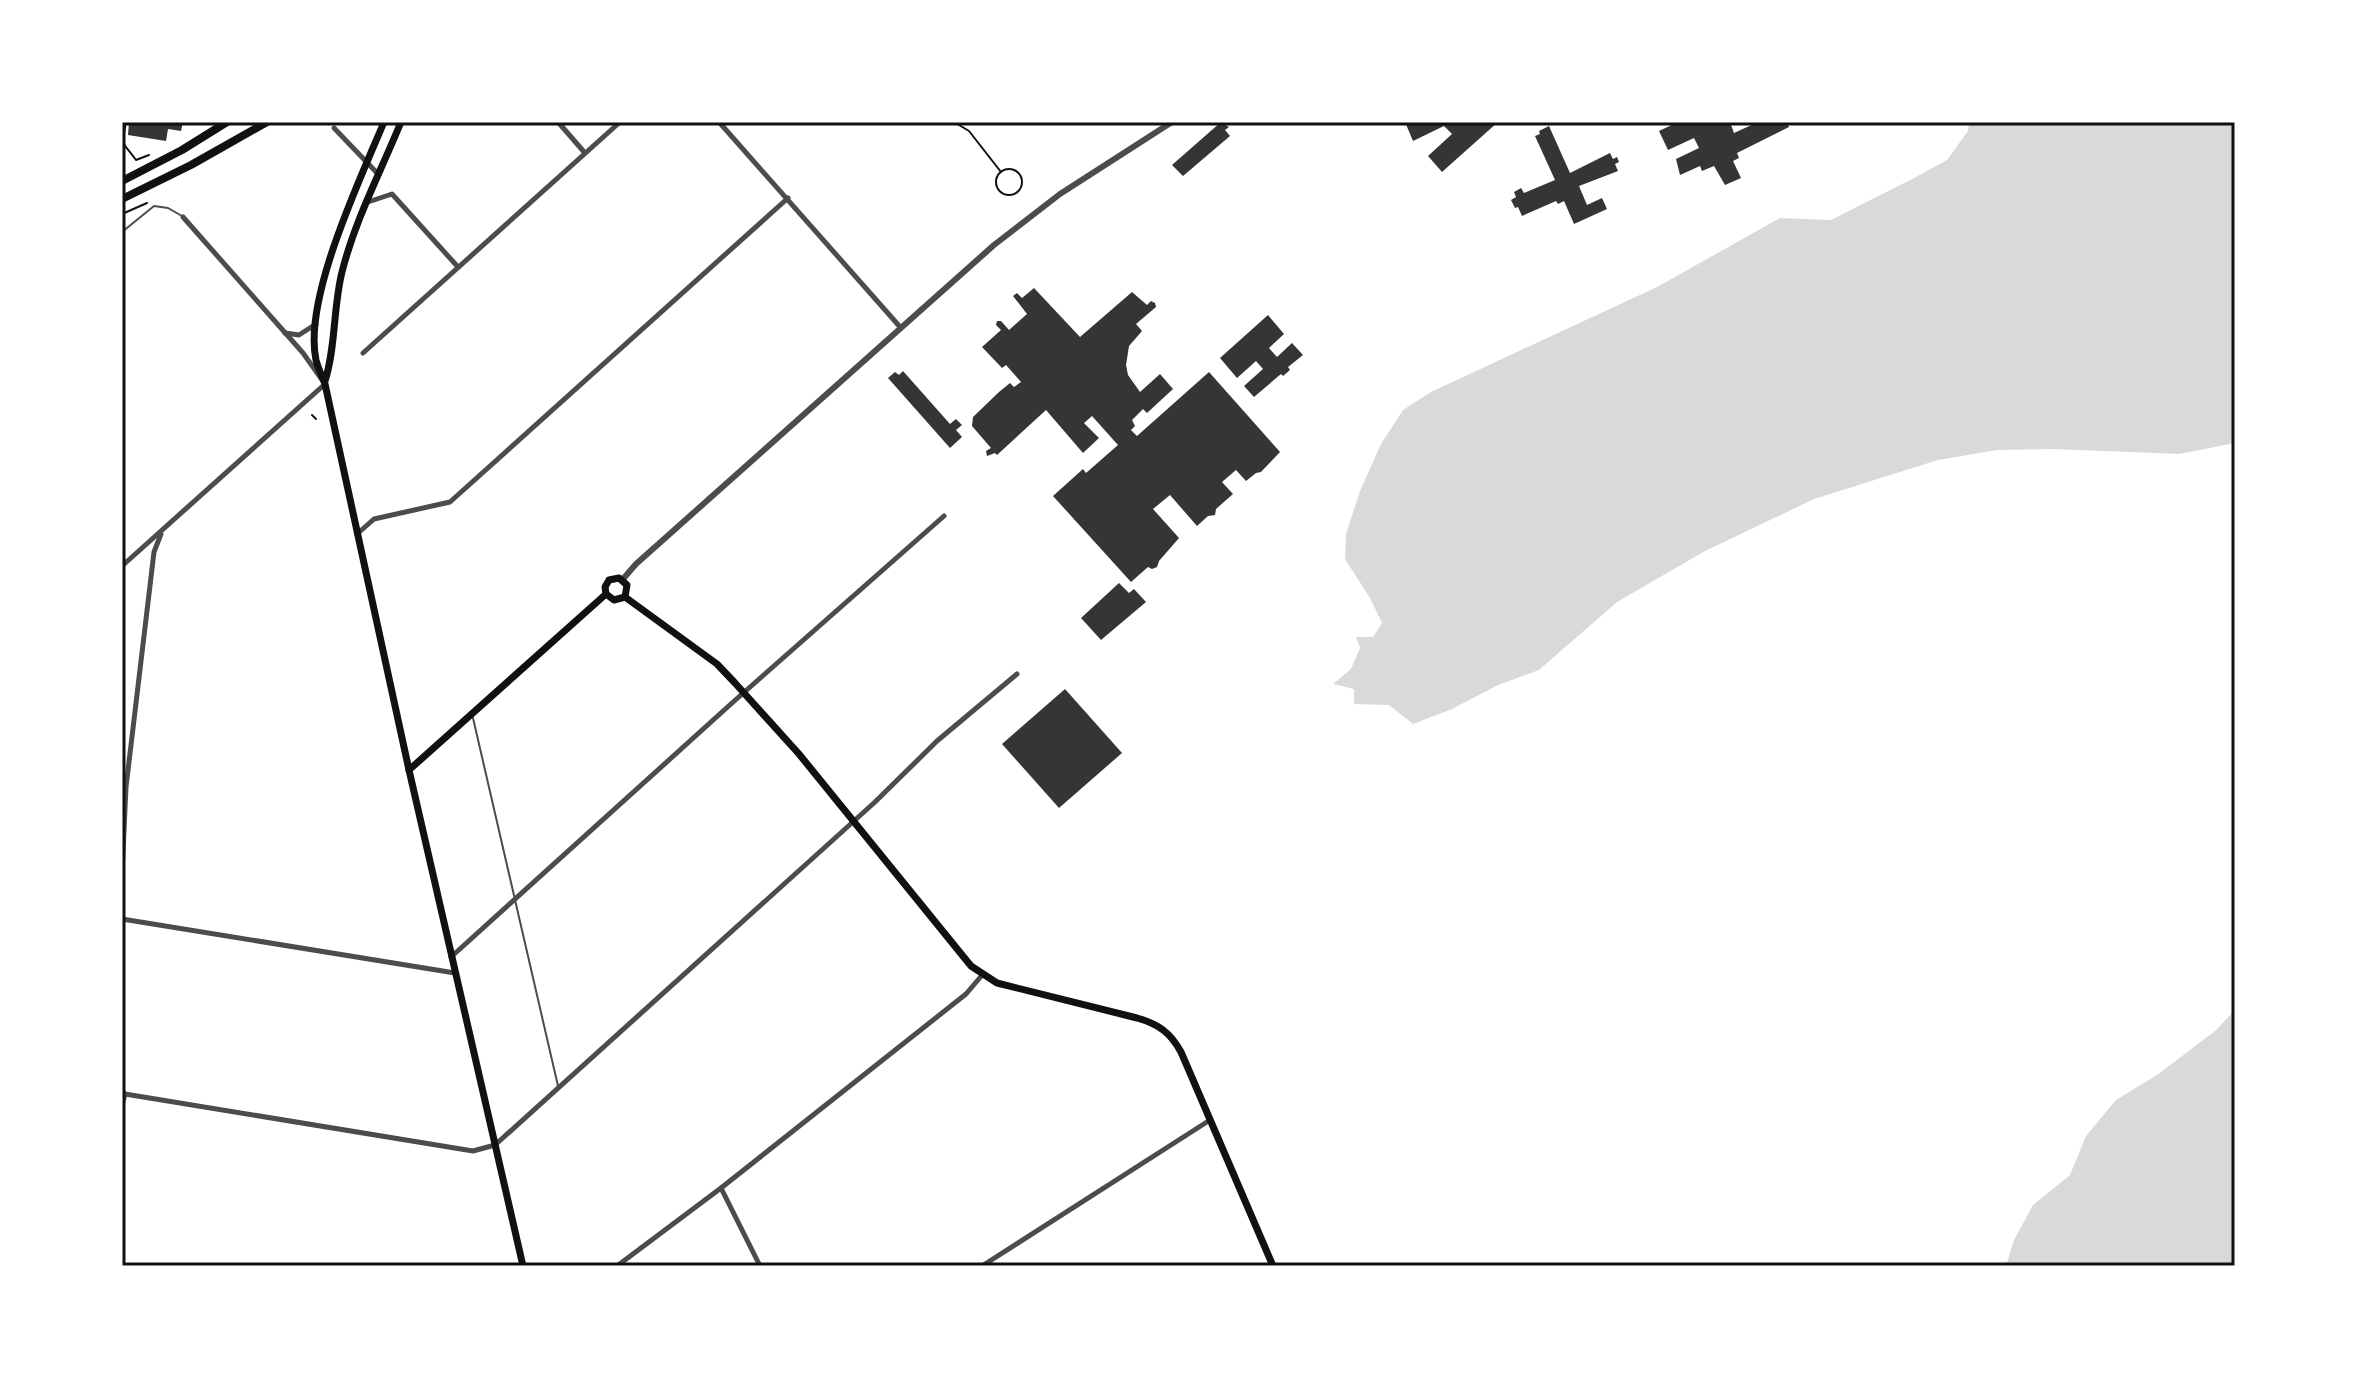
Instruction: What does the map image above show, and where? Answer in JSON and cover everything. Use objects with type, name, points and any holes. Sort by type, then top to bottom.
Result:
[{"type":"highway","points":[[125,180],[227,122]]},
{"type":"highway","points":[[124,198],[207,157],[267,122]]},
{"type":"main road","points":[[384,122],[331,255],[316,323],[316,359],[325,384],[356,534],[523,1266]]},
{"type":"main road","points":[[325,384],[331,362],[333,322],[343,270],[401,122]]},
{"type":"main road","points":[[616,577],[623,579],[628,588],[625,597],[614,600],[606,594],[605,587],[609,580],[616,577]]},
{"type":"main road","points":[[409,770],[606,594]]},
{"type":"main road","points":[[625,597],[717,664],[744,692],[799,754],[957,951],[983,974],[1006,985],[1157,1024],[1176,1043],[1273,1266]]},
{"type":"street","points":[[558,122],[585,153]]},
{"type":"street","points":[[363,353],[620,122]]},
{"type":"street","points":[[719,122],[901,328]]},
{"type":"street","points":[[623,579],[636,564],[1030,216],[1086,176],[1172,122]]},
{"type":"street","points":[[334,128],[379,175]]},
{"type":"street","points":[[368,202],[392,194],[458,267]]},
{"type":"street","points":[[356,534],[374,519],[450,502],[788,198]]},
{"type":"street","points":[[122,566],[325,384],[303,353],[183,217]]},
{"type":"street","points":[[284,333],[299,335],[316,323]]},
{"type":"street","points":[[451,957],[944,516]]},
{"type":"street","points":[[122,874],[130,756],[154,552],[162,533]]},
{"type":"street","points":[[122,1105],[123,1093],[473,1151],[495,1145],[937,741],[1017,674]]},
{"type":"street","points":[[122,919],[455,973]]},
{"type":"street","points":[[617,1266],[721,1188],[969,991],[983,974]]},
{"type":"street","points":[[982,1266],[1211,1119]]},
{"type":"street","points":[[721,1188],[760,1266]]},
{"type":"lane","points":[[122,232],[154,206],[168,208],[183,217]]},
{"type":"lane","points":[[473,713],[559,1088]]},
{"type":"path","points":[[126,122],[125,149],[136,160],[149,155]]},
{"type":"path","points":[[954,122],[969,131],[1001,172]]},
{"type":"path","points":[[1009,169],[1017,171],[1022,180],[1019,192],[1009,195],[1000,191],[996,183],[1001,172],[1009,169]]},
{"type":"path","points":[[122,214],[151,201]]},
{"type":"path","points":[[312,415],[316,419]]},
{"type":"shaded area","points":[[1969,122],[2235,122],[2235,443],[2179,454],[1997,450],[1938,460],[1814,499],[1705,551],[1617,602],[1539,670],[1413,724],[1389,705],[1354,704],[1354,689],[1333,684],[1351,669],[1360,648],[1356,637],[1373,637],[1382,623],[1345,559],[1346,534],[1360,491],[1381,444],[1403,410],[1431,392],[1657,287],[1780,218],[1831,220],[1914,178],[1947,160],[1968,131]]},
{"type":"shaded area","points":[[2235,1010],[2235,1266],[2006,1266],[2014,1240],[2033,1205],[2070,1175],[2086,1136],[2116,1100],[2157,1075],[2215,1031]]},
{"type":"building","points":[[129,122],[183,122],[181,131],[168,129],[166,141],[128,135]]},
{"type":"building","points":[[1221,122],[1229,127],[1225,130],[1230,136],[1183,176],[1172,165]]},
{"type":"building","points":[[1405,122],[1498,122],[1442,172],[1428,156],[1452,134],[1444,126],[1413,141]]},
{"type":"building","points":[[1678,122],[1730,122],[1734,133],[1758,122],[1787,122],[1789,127],[1737,153],[1739,158],[1733,161],[1741,178],[1725,185],[1714,166],[1702,171],[1700,166],[1680,175],[1676,159],[1699,148],[1694,138],[1668,150],[1659,131]]},
{"type":"building","points":[[1549,126],[1570,173],[1610,153],[1613,159],[1617,157],[1619,162],[1615,164],[1618,171],[1579,186],[1587,205],[1602,198],[1607,209],[1574,224],[1564,201],[1558,204],[1556,201],[1522,216],[1518,207],[1515,208],[1511,200],[1516,197],[1514,192],[1521,188],[1524,193],[1555,180],[1535,136]]},
{"type":"building","points":[[1034,288],[1080,337],[1132,292],[1147,305],[1151,301],[1155,303],[1156,307],[1136,324],[1142,331],[1129,346],[1128,375],[1140,392],[1160,374],[1173,389],[1147,413],[1143,409],[1132,420],[1135,426],[1131,430],[1137,436],[1209,372],[1280,452],[1261,472],[1246,481],[1236,470],[1222,482],[1233,494],[1216,509],[1215,515],[1208,516],[1197,526],[1170,495],[1153,509],[1179,538],[1157,567],[1148,567],[1131,582],[1053,496],[1083,469],[1086,473],[1118,445],[1092,416],[1084,423],[1099,438],[1083,453],[1046,410],[997,455],[987,456],[986,451],[991,448],[972,426],[973,417],[999,392],[1010,383],[1014,387],[1021,382],[1006,365],[1002,368],[982,347],[1001,330],[996,325],[997,321],[1009,330],[1027,314],[1013,296],[1017,293],[1022,298]]},
{"type":"building","points":[[1268,315],[1284,334],[1269,348],[1277,357],[1292,343],[1303,355],[1288,367],[1290,370],[1283,376],[1281,374],[1254,397],[1244,386],[1263,369],[1256,361],[1237,378],[1220,358]]},
{"type":"building","points":[[903,371],[950,424],[956,419],[962,425],[956,430],[962,437],[950,448],[888,378],[895,372],[899,375]]},
{"type":"building","points":[[1119,583],[1129,593],[1134,589],[1146,602],[1101,640],[1081,618]]},
{"type":"building","points":[[1065,689],[1122,753],[1059,808],[1002,744]]}]
